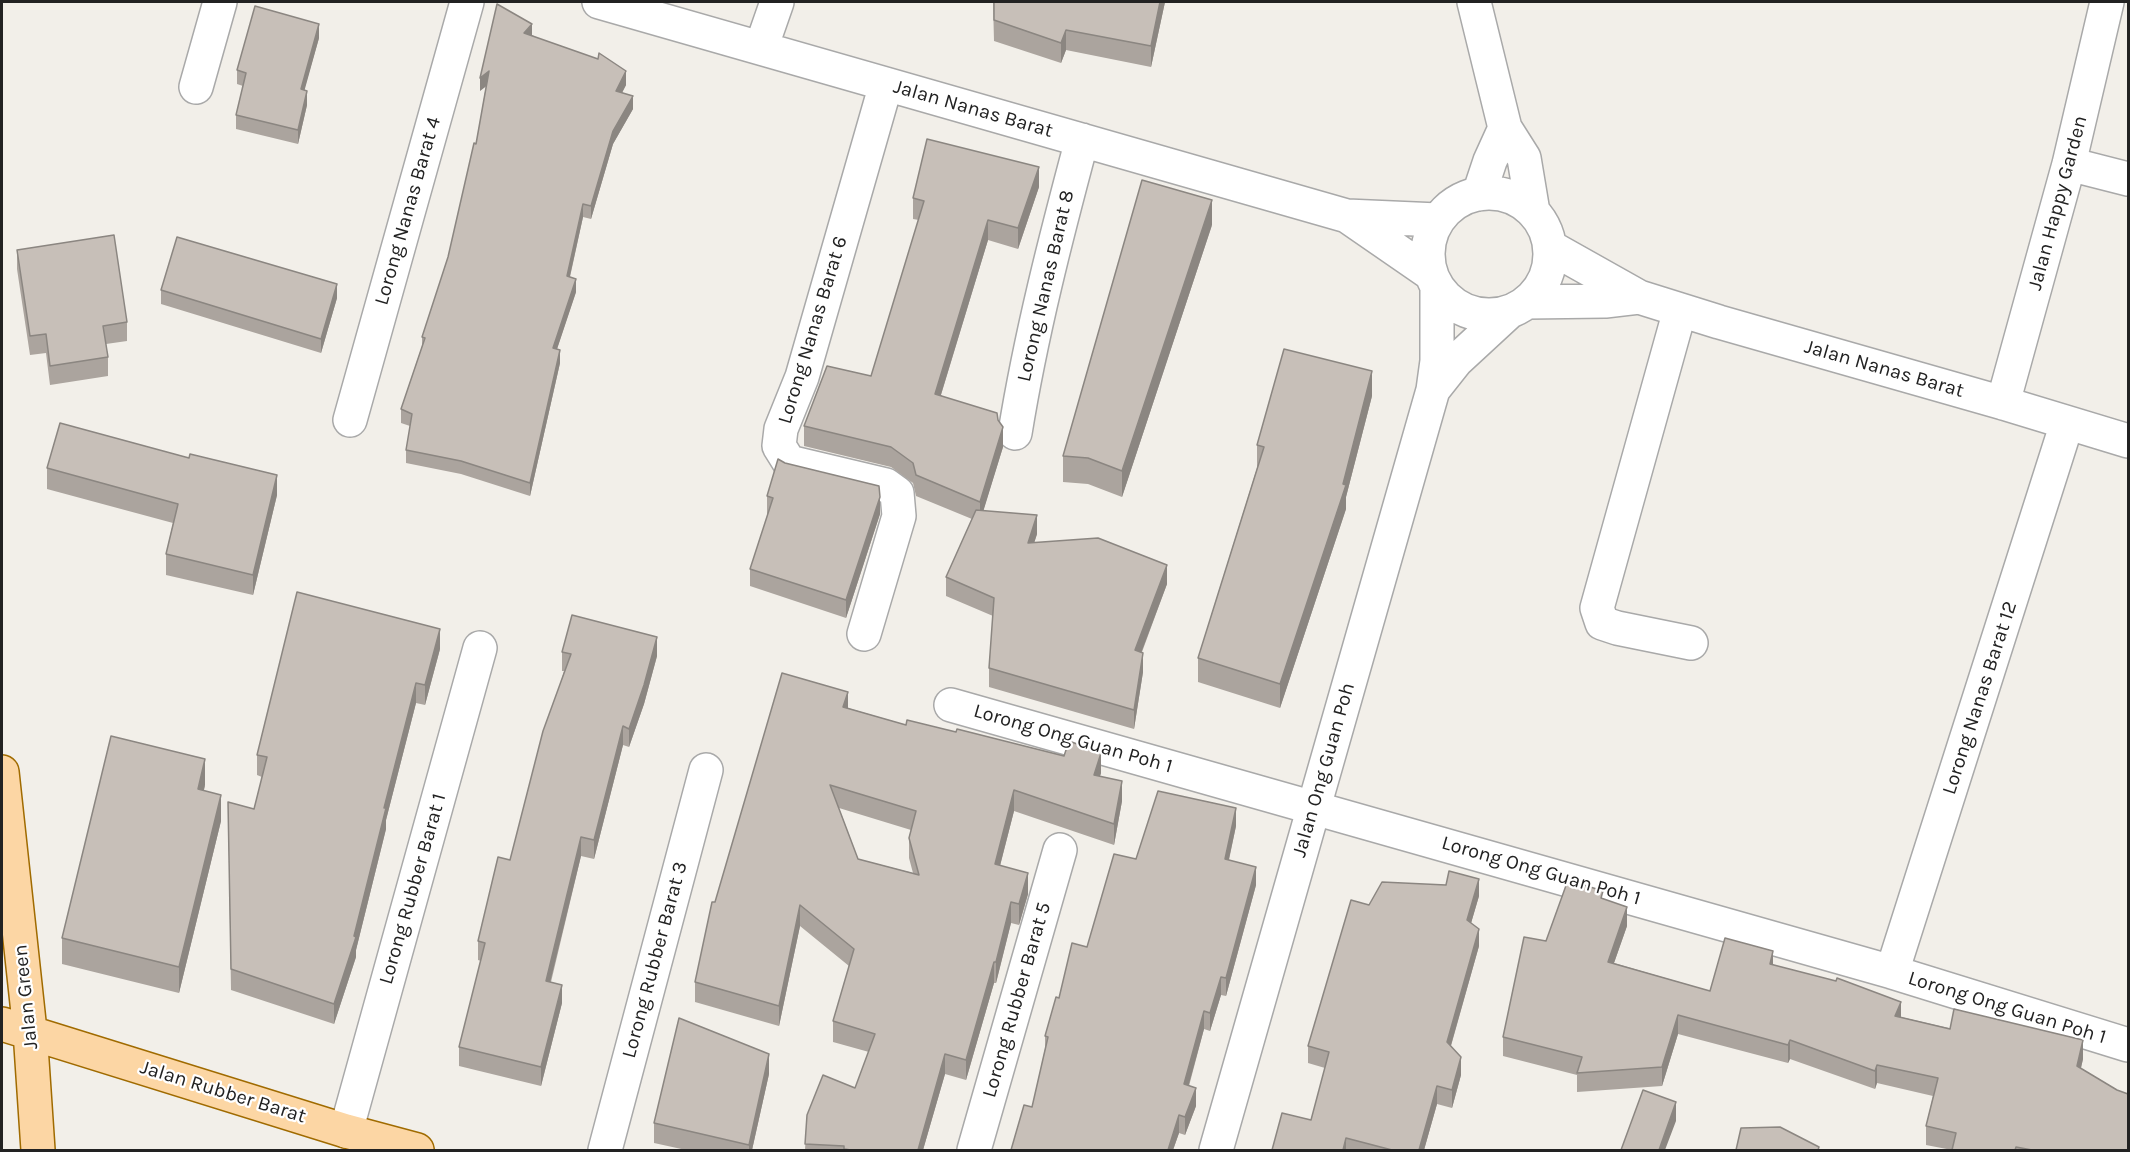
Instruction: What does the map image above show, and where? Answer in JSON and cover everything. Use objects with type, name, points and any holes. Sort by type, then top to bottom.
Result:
[{"type":"main road","name":"Jalan Green","points":[[2,772],[16,1027],[38,1150]]},
{"type":"main road","name":"Jalan Rubber Barat","points":[[16,1027],[346,1131],[417,1150]]},
{"type":"street","points":[[196,87],[220,2]]},
{"type":"street","name":"Lorong Nanas Barat 4","points":[[350,420],[467,2]]},
{"type":"street","name":"Jalan Nanas Barat","points":[[599,2],[1347,216],[1438,220]]},
{"type":"street","points":[[761,48],[777,2]]},
{"type":"street","points":[[1474,2],[1505,128],[1524,158],[1533,212]]},
{"type":"street","name":"Jalan Happy Garden","points":[[2003,403],[2069,164],[2107,2]]},
{"type":"street","name":"Lorong Nanas Barat 6","points":[[864,634],[899,516],[897,493],[886,485],[789,462],[778,446],[781,429],[802,376],[886,84]]},
{"type":"street","points":[[1479,194],[1490,161],[1505,128]]},
{"type":"street","name":"Lorong Nanas Barat 8","points":[[1015,433],[1023,381],[1057,234],[1082,140]]},
{"type":"street","points":[[2069,164],[2128,179]]},
{"type":"street","points":[[1479,194],[1499,194],[1518,200],[1533,212],[1545,228],[1550,247],[1549,268],[1541,287],[1518,307],[1486,315],[1464,310],[1446,297],[1434,281],[1428,259],[1430,239],[1438,220],[1456,203],[1479,194]]},
{"type":"street","name":"Jalan Nanas Barat","points":[[1347,216],[1434,281]]},
{"type":"street","name":"Jalan Nanas Barat","points":[[1550,247],[1639,297],[2128,441]]},
{"type":"street","name":"Jalan Ong Guan Poh","points":[[1216,1150],[1433,390],[1437,361],[1434,281]]},
{"type":"street","name":"Jalan Nanas Barat","points":[[1518,307],[1639,297]]},
{"type":"street","name":"Jalan Ong Guan Poh","points":[[1433,390],[1456,361],[1518,307]]},
{"type":"street","points":[[1680,310],[1598,608],[1602,623],[1691,643]]},
{"type":"street","name":"Lorong Nanas Barat 12","points":[[1892,972],[2067,423]]},
{"type":"street","name":"Lorong Rubber Barat 1","points":[[346,1131],[480,648]]},
{"type":"street","name":"Lorong Ong Guan Poh 1","points":[[951,705],[1314,806],[1892,972],[2128,1045]]},
{"type":"street","name":"Lorong Rubber Barat 3","points":[[605,1150],[706,770]]},
{"type":"street","name":"Lorong Rubber Barat 5","points":[[974,1150],[1060,850]]},
{"type":"building","points":[[994,2],[1160,2],[1151,46],[1066,30],[1061,43],[994,20]]},
{"type":"building","points":[[497,4],[532,24],[524,33],[598,59],[599,53],[626,71],[616,91],[633,96],[613,131],[591,206],[583,204],[567,276],[576,279],[553,348],[560,350],[530,483],[461,461],[406,450],[412,414],[401,409],[425,338],[422,337],[448,257],[474,143],[476,144],[489,71],[480,78]]},
{"type":"building","points":[[255,6],[319,24],[301,89],[307,91],[298,130],[236,115],[246,73],[237,70]]},
{"type":"building","points":[[927,139],[1039,167],[1018,228],[988,220],[935,394],[997,413],[998,420],[1003,427],[980,502],[916,475],[913,463],[891,447],[804,426],[827,366],[871,376],[924,201],[913,198]]},
{"type":"building","points":[[1142,180],[1212,200],[1122,471],[1088,458],[1063,456]]},
{"type":"building","points":[[114,235],[127,322],[103,326],[108,357],[50,366],[46,334],[30,336],[17,250]]},
{"type":"building","points":[[177,237],[337,284],[321,339],[161,290]]},
{"type":"building","points":[[1284,349],[1372,371],[1343,484],[1346,485],[1280,684],[1198,658],[1264,447],[1257,445]]},
{"type":"building","points":[[60,423],[189,458],[190,454],[277,475],[253,575],[166,554],[178,504],[47,468]]},
{"type":"building","points":[[778,459],[785,463],[879,486],[880,497],[846,600],[750,569],[773,498],[767,496]]},
{"type":"building","points":[[976,510],[1037,515],[1028,543],[1098,538],[1167,565],[1135,650],[1143,653],[1134,710],[989,668],[994,598],[946,577]]},
{"type":"building","points":[[297,592],[440,629],[425,685],[416,683],[384,808],[386,808],[354,936],[356,937],[334,1004],[231,969],[228,802],[254,809],[267,757],[257,755]]},
{"type":"building","points":[[572,615],[657,637],[629,729],[623,726],[594,840],[581,837],[546,981],[562,985],[541,1067],[459,1047],[485,943],[478,941],[498,857],[510,860],[543,731],[571,654],[562,652]]},
{"type":"building","points":[[782,673],[848,692],[843,707],[906,725],[907,720],[956,732],[957,729],[1064,756],[1069,741],[1101,753],[1094,775],[1122,781],[1114,824],[1014,790],[995,864],[1028,873],[1019,904],[1011,902],[996,962],[994,962],[966,1060],[945,1054],[918,1150],[851,1150],[844,1149],[844,1146],[805,1144],[807,1115],[823,1075],[855,1088],[875,1034],[833,1021],[854,949],[800,905],[779,1006],[695,982],[712,902],[715,902]],"holes":[[[830,785],[916,811],[909,838],[919,875],[858,859]]]},
{"type":"building","points":[[111,736],[205,759],[198,789],[221,795],[179,967],[62,938]]},
{"type":"building","points":[[1158,791],[1236,808],[1225,859],[1256,867],[1226,978],[1221,977],[1210,1013],[1204,1011],[1184,1084],[1196,1088],[1185,1117],[1179,1115],[1168,1150],[1011,1150],[1024,1105],[1032,1107],[1048,1037],[1045,1036],[1056,997],[1059,998],[1072,943],[1087,947],[1114,854],[1136,859]]},
{"type":"building","points":[[1449,871],[1479,879],[1467,920],[1479,929],[1447,1042],[1461,1057],[1452,1090],[1437,1086],[1419,1150],[1392,1150],[1346,1138],[1343,1150],[1272,1150],[1282,1113],[1311,1120],[1329,1052],[1308,1046],[1351,900],[1369,905],[1382,882],[1446,885]]},
{"type":"building","points":[[1568,880],[1603,891],[1601,898],[1627,907],[1608,962],[1710,991],[1725,938],[1773,951],[1770,964],[1836,981],[1837,978],[1901,1002],[1895,1016],[1950,1029],[1954,1009],[2083,1040],[2077,1066],[2128,1094],[2128,1150],[2032,1150],[2016,1147],[2015,1150],[1952,1150],[1956,1133],[1926,1126],[1938,1078],[1877,1065],[1875,1071],[1790,1040],[1788,1045],[1678,1015],[1662,1067],[1577,1073],[1582,1057],[1503,1037],[1524,937],[1546,941]]},
{"type":"building","points":[[679,1018],[769,1054],[749,1145],[654,1123]]},
{"type":"building","points":[[1643,1090],[1676,1102],[1659,1150],[1621,1150]]},
{"type":"building","points":[[1780,1127],[1819,1147],[1818,1150],[1736,1150],[1741,1128]]}]
